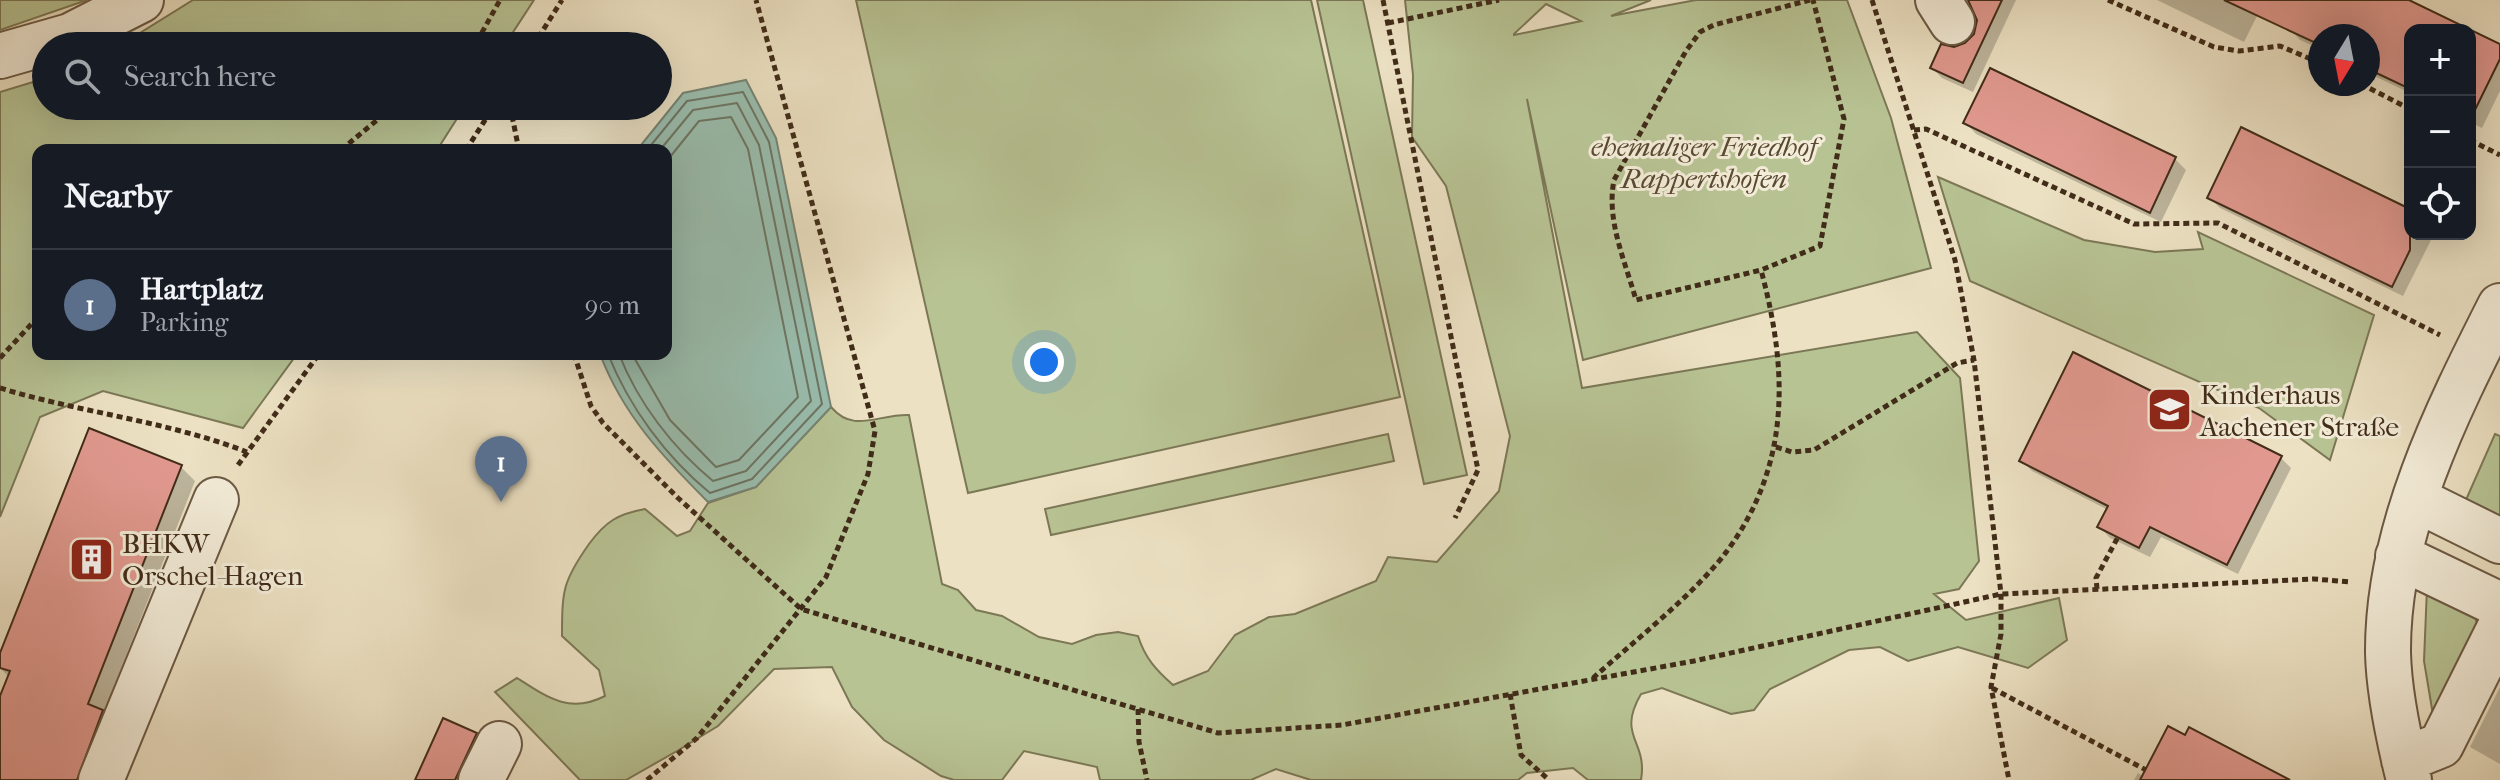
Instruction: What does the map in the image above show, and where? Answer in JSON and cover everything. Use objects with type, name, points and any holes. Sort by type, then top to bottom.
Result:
[{"type":"street","points":[[78,32],[141,0]]},
{"type":"street","points":[[0,56],[32,47]]},
{"type":"street","points":[[2500,306],[2488,361],[2415,499],[2395,571],[2388,657],[2407,770],[2441,745],[2500,627]]},
{"type":"street","points":[[2415,499],[2500,541]]},
{"type":"street","points":[[106,778],[216,500]]},
{"type":"street","points":[[2395,571],[2500,605]]},
{"type":"path","points":[[482,32],[500,0]]},
{"type":"path","points":[[542,32],[562,0]]},
{"type":"path","points":[[647,780],[697,738],[826,577],[868,474],[875,431],[756,0]]},
{"type":"path","points":[[1383,0],[1478,470],[1455,518]]},
{"type":"path","points":[[1388,23],[1499,0]]},
{"type":"path","points":[[1812,0],[1844,119],[1820,246],[1761,270],[1636,300],[1610,201],[1614,180],[1700,32],[1714,25],[1812,0]]},
{"type":"path","points":[[1872,0],[1955,260],[1974,360],[2001,594],[2001,634],[1991,687],[2009,780]]},
{"type":"path","points":[[2108,0],[2214,47],[2239,51],[2280,46],[2308,58]]},
{"type":"path","points":[[2380,94],[2404,106]]},
{"type":"path","points":[[348,144],[377,120]]},
{"type":"path","points":[[470,144],[485,120]]},
{"type":"path","points":[[513,120],[518,144]]},
{"type":"path","points":[[1914,130],[1926,129],[2134,224],[2218,223],[2403,315]]},
{"type":"path","points":[[2476,143],[2500,155]]},
{"type":"path","points":[[1592,680],[1725,554],[1741,529],[1776,447],[1780,371],[1772,311],[1761,270]]},
{"type":"path","points":[[0,358],[32,323]]},
{"type":"path","points":[[216,500],[315,360]]},
{"type":"path","points":[[576,360],[591,406],[603,423],[678,498],[801,609],[1218,733],[1342,725],[1694,661],[2001,594],[2314,579],[2395,571]]},
{"type":"path","points":[[1776,447],[1792,452],[1814,450],[1957,363],[1974,360]]},
{"type":"path","points":[[0,388],[53,404],[204,436],[247,452]]},
{"type":"path","points":[[2097,589],[2096,578],[2118,537]]},
{"type":"path","points":[[1991,687],[2146,770]]},
{"type":"path","points":[[1510,694],[1521,755],[1549,780]]},
{"type":"path","points":[[1138,709],[1139,742],[1147,780]]},
{"type":"green space","points":[[0,0],[87,0],[0,30]]},
{"type":"green space","points":[[193,0],[534,0],[513,32],[142,32]]},
{"type":"green space","points":[[856,0],[1311,0],[1400,397],[968,493]]},
{"type":"green space","points":[[1317,0],[1363,0],[1467,475],[1424,484]]},
{"type":"green space","name":"ehemaliger Friedhof Rappertshofen","points":[[1405,0],[1651,0],[1611,16],[1696,0],[1847,0],[1891,118],[1931,268],[1583,360],[1527,99],[1582,388],[1917,332],[1960,378],[1979,561],[1959,589],[1934,594],[1966,620],[2059,598],[2067,640],[2028,668],[1958,647],[1908,661],[1880,647],[1849,650],[1770,689],[1754,710],[1731,714],[1662,688],[1641,694],[1631,720],[1642,767],[1641,780],[1588,780],[1573,768],[1527,773],[1518,780],[1311,780],[1276,769],[1251,780],[1100,780],[1097,767],[1024,751],[1002,780],[954,780],[941,776],[884,740],[852,707],[832,667],[774,669],[718,726],[677,751],[626,780],[580,780],[495,692],[517,678],[560,701],[581,704],[605,696],[599,670],[562,636],[563,607],[569,577],[595,536],[613,520],[645,509],[677,536],[690,531],[708,503],[756,487],[831,407],[848,420],[857,421],[909,415],[942,584],[958,590],[976,610],[1002,616],[1039,637],[1072,644],[1096,635],[1118,632],[1138,636],[1152,663],[1173,685],[1208,671],[1235,635],[1269,617],[1295,614],[1376,581],[1388,557],[1437,562],[1499,491],[1510,436],[1446,186],[1412,137],[1413,75]],"holes":[[[1546,4],[1581,21],[1514,35]]]},
{"type":"green space","points":[[32,82],[32,120],[456,120],[441,144],[32,144],[32,360],[293,360],[243,428],[103,391],[40,417],[0,517],[0,92]]},
{"type":"green space","points":[[1938,177],[2084,240],[2155,252],[2203,249],[2198,232],[2374,315],[2330,460],[2259,408],[1970,281]]},
{"type":"green space","points":[[1388,434],[1394,461],[1051,535],[1045,509]]},
{"type":"green space","points":[[2495,434],[2500,436],[2500,519],[2465,502]]},
{"type":"green space","points":[[2427,588],[2475,616],[2477,624],[2433,715],[2424,661]]},
{"type":"water","points":[[746,80],[776,138],[831,407],[756,487],[708,502],[632,416],[602,360],[672,360],[672,144],[642,144],[661,120],[672,120],[672,107],[683,93]]},
{"type":"building","points":[[1968,0],[2002,0],[1963,83],[1930,68],[1941,44],[1954,47],[1965,43],[1974,34],[1977,20]]},
{"type":"building","points":[[2224,0],[2409,0],[2459,24],[2404,24],[2404,86],[2380,75],[2380,24],[2308,24],[2308,39]]},
{"type":"building","points":[[2476,32],[2500,44],[2500,59],[2476,108]]},
{"type":"building","points":[[1990,68],[2176,157],[2150,213],[1963,123]]},
{"type":"building","points":[[2241,127],[2404,206],[2404,240],[2410,240],[2410,250],[2392,287],[2207,198]]},
{"type":"building","points":[[2073,352],[2282,456],[2227,565],[2150,527],[2139,548],[2097,527],[2108,506],[2019,461]]},
{"type":"building","name":"BHKW Orschel-Hagen","points":[[89,428],[182,465],[88,704],[103,710],[77,780],[0,780],[0,696],[10,671],[0,668],[0,653]]},
{"type":"building","points":[[443,718],[477,733],[455,780],[415,780]]},
{"type":"building","points":[[2168,726],[2185,735],[2189,727],[2290,780],[2140,780]]},
{"type":"place","name":"Kinderhaus Aachener Straße","points":[[2169,410]]},
{"type":"place","name":"Hartplatz","points":[[501,502]]},
{"type":"place","name":"BHKW Orschel-Hagen","points":[[91,559]]}]
